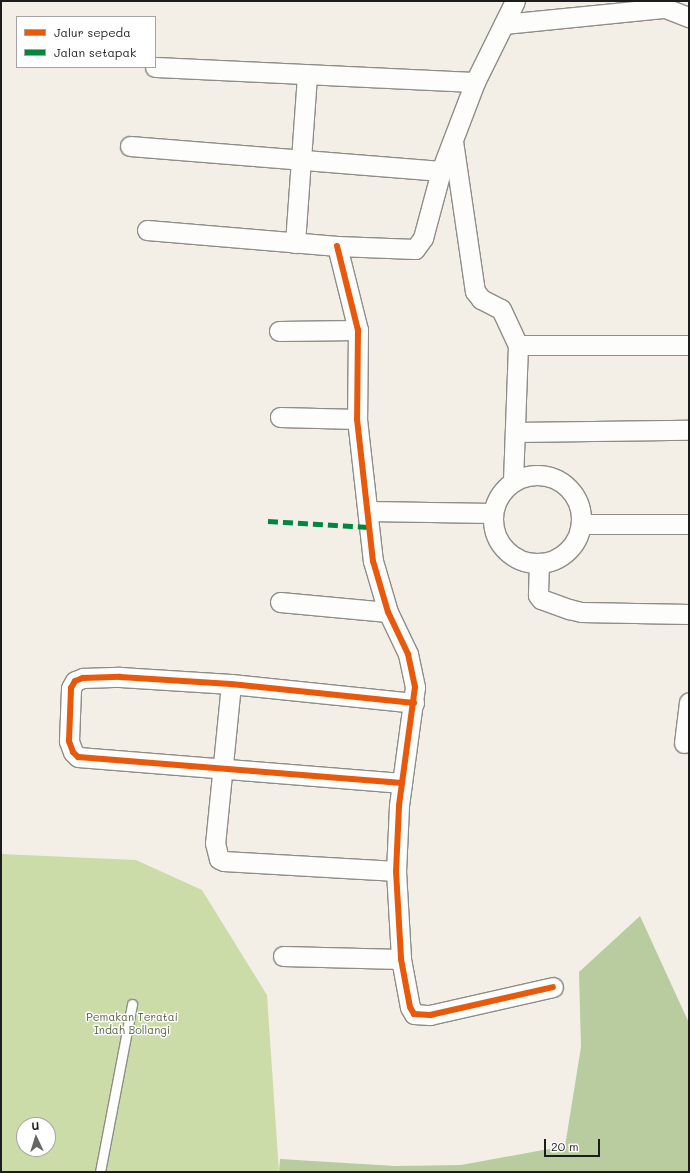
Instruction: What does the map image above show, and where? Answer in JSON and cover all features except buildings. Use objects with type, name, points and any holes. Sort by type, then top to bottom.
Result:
[{"type":"street","points":[[147,230],[294,243],[415,249],[423,238],[441,171],[475,82],[515,1]]},
{"type":"street","points":[[504,24],[665,8],[689,17]]},
{"type":"street","points":[[156,67],[475,82]]},
{"type":"street","points":[[294,243],[307,74]]},
{"type":"street","points":[[453,140],[475,292],[481,299],[501,309],[518,344],[513,482]]},
{"type":"street","points":[[130,146],[441,171]]},
{"type":"street","points":[[337,246],[358,330],[357,419],[373,561],[388,612],[413,669],[414,703],[402,783],[396,871],[401,959],[410,1007],[414,1014],[422,1016],[553,987]]},
{"type":"street","points":[[279,331],[358,330]]},
{"type":"street","points":[[518,344],[689,345]]},
{"type":"street","points":[[280,416],[357,419]]},
{"type":"street","points":[[515,432],[689,430]]},
{"type":"street","points":[[532,475],[552,477],[569,487],[580,504],[582,524],[575,544],[560,559],[539,564],[520,561],[504,550],[494,533],[492,514],[496,501],[513,482],[532,475]]},
{"type":"street","points":[[368,511],[492,514]]},
{"type":"street","points":[[582,524],[689,524]]},
{"type":"street","points":[[539,564],[538,595],[541,599],[569,609],[581,612],[689,614]]},
{"type":"street","points":[[280,602],[388,612]]},
{"type":"street","points":[[402,783],[78,757],[73,752],[69,741],[70,696],[75,681],[83,678],[231,684],[414,703]]},
{"type":"street","points":[[231,684],[224,768],[215,843],[219,859],[224,861],[396,871]]},
{"type":"street","points":[[684,743],[689,702]]},
{"type":"street","points":[[283,956],[401,959]]},
{"type":"lane","points":[[100,1172],[132,1004]]},
{"type":"green space","name":"Pemakan Teratai Indah Bollangi","points":[[1,854],[136,860],[202,890],[267,995],[279,1172],[1,1172]]},
{"type":"green space","points":[[640,916],[689,1023],[689,1172],[279,1172],[280,1159],[395,1166],[461,1165],[565,1146],[581,1047],[579,972]]},
{"type":"marked path","points":[[268,521],[369,527]]},
{"type":"cycle path","points":[[337,246],[358,330],[357,419],[373,561],[388,612],[408,654],[415,687],[399,806],[396,871],[401,959],[410,1007],[414,1014],[430,1015],[553,987]]},
{"type":"cycle path","points":[[402,783],[78,757],[73,752],[69,741],[71,688],[75,681],[83,678],[120,677],[231,684],[414,703]]}]
